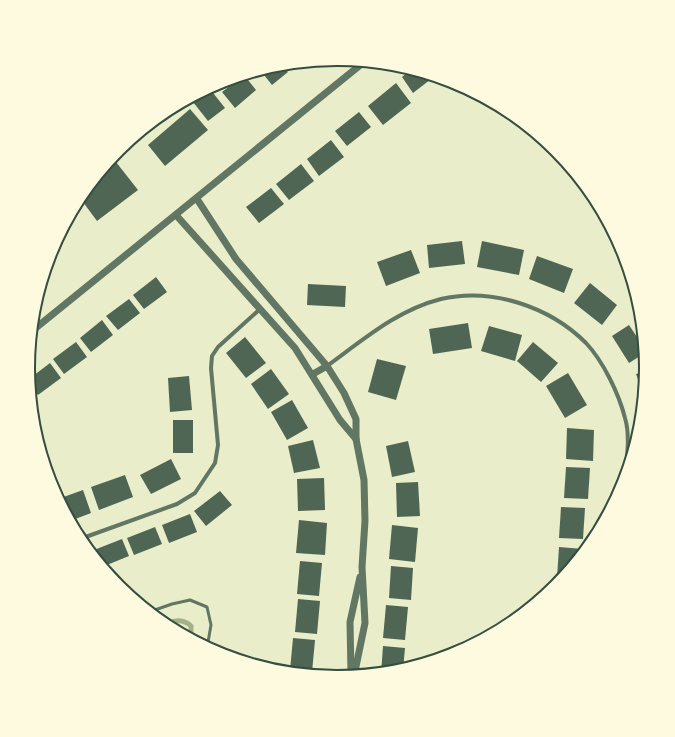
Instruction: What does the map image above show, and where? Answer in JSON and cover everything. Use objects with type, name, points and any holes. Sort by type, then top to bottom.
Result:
[{"type":"street","points":[[38,326],[197,199],[358,67]]},
{"type":"street","points":[[197,199],[236,258],[327,366],[344,393],[356,419],[356,439],[364,480],[365,521],[362,567],[365,623],[354,670]]},
{"type":"street","points":[[176,215],[295,348],[313,374],[340,420],[356,439]]},
{"type":"street","points":[[313,374],[327,366],[395,317],[441,299],[464,295],[490,296],[516,302],[542,312],[565,326],[586,344],[604,368],[618,395],[626,419],[626,460]]},
{"type":"street","points":[[86,537],[177,504],[195,493],[215,462],[218,445],[211,368],[212,356],[218,347],[271,300]]},
{"type":"street","points":[[353,670],[350,622],[362,567]]},
{"type":"lane","points":[[155,610],[190,600],[207,607],[211,625],[208,642]]},
{"type":"building","points":[[287,71],[288,72],[272,85],[264,75]]},
{"type":"building","points":[[406,74],[429,80],[413,93],[402,77]]},
{"type":"building","points":[[248,80],[256,90],[235,108],[222,92],[230,86]]},
{"type":"building","points":[[396,83],[411,103],[383,125],[368,106]]},
{"type":"building","points":[[213,93],[225,108],[208,121],[194,103]]},
{"type":"building","points":[[190,109],[208,130],[165,166],[148,145]]},
{"type":"building","points":[[359,112],[371,127],[347,146],[335,131]]},
{"type":"building","points":[[331,140],[344,157],[319,176],[307,159]]},
{"type":"building","points":[[116,163],[138,190],[97,221],[84,203]]},
{"type":"building","points":[[301,164],[314,181],[289,200],[276,184]]},
{"type":"building","points":[[271,188],[284,204],[259,223],[246,207]]},
{"type":"building","points":[[462,241],[465,264],[429,268],[427,245]]},
{"type":"building","points":[[482,241],[524,250],[519,275],[477,267]]},
{"type":"building","points":[[411,250],[420,273],[386,286],[377,262]]},
{"type":"building","points":[[537,256],[573,269],[564,293],[529,279]]},
{"type":"building","points":[[156,277],[167,292],[144,309],[133,295]]},
{"type":"building","points":[[590,283],[617,305],[602,325],[574,303]]},
{"type":"building","points":[[308,284],[346,286],[345,307],[307,305]]},
{"type":"building","points":[[129,299],[140,313],[118,330],[106,316]]},
{"type":"building","points":[[102,320],[113,335],[91,352],[80,338]]},
{"type":"building","points":[[468,323],[472,348],[433,354],[429,329]]},
{"type":"building","points":[[629,325],[638,338],[639,357],[629,363],[612,336]]},
{"type":"building","points":[[489,326],[522,335],[515,361],[481,351]]},
{"type":"building","points":[[245,337],[266,363],[246,378],[226,353]]},
{"type":"building","points":[[76,342],[87,357],[64,374],[53,359]]},
{"type":"building","points":[[533,342],[558,363],[541,382],[517,361]]},
{"type":"building","points":[[377,359],[406,366],[396,400],[368,392]]},
{"type":"building","points":[[50,363],[61,378],[38,395],[36,393],[35,374]]},
{"type":"building","points":[[271,369],[289,394],[268,409],[251,384]]},
{"type":"building","points":[[568,373],[587,405],[565,418],[546,386]]},
{"type":"building","points":[[640,373],[639,383],[636,374]]},
{"type":"building","points":[[189,376],[192,410],[170,412],[168,378]]},
{"type":"building","points":[[292,400],[308,428],[287,440],[271,412]]},
{"type":"building","points":[[173,420],[193,420],[193,453],[173,453]]},
{"type":"building","points":[[567,428],[594,430],[593,461],[566,459]]},
{"type":"building","points":[[313,440],[320,468],[294,473],[288,446]]},
{"type":"building","points":[[408,441],[415,472],[392,477],[386,446]]},
{"type":"building","points":[[171,459],[181,479],[151,494],[140,475]]},
{"type":"building","points":[[566,467],[590,468],[588,499],[564,498]]},
{"type":"building","points":[[125,475],[133,497],[99,510],[91,487]]},
{"type":"building","points":[[324,478],[325,510],[298,511],[297,479]]},
{"type":"building","points":[[418,482],[420,516],[397,517],[396,483]]},
{"type":"building","points":[[83,490],[91,513],[75,519],[64,497]]},
{"type":"building","points":[[220,491],[232,505],[206,526],[194,511]]},
{"type":"building","points":[[561,507],[585,508],[583,539],[559,538]]},
{"type":"building","points":[[190,514],[197,532],[169,543],[162,525]]},
{"type":"building","points":[[299,520],[327,523],[325,555],[296,553]]},
{"type":"building","points":[[392,525],[418,528],[415,562],[389,559]]},
{"type":"building","points":[[155,527],[162,544],[134,555],[127,538]]},
{"type":"building","points":[[122,539],[129,556],[107,565],[95,549]]},
{"type":"building","points":[[559,547],[580,549],[565,568],[557,576]]},
{"type":"building","points":[[300,561],[322,563],[319,596],[297,594]]},
{"type":"building","points":[[391,566],[413,568],[411,600],[389,598]]},
{"type":"building","points":[[298,599],[320,601],[317,634],[295,632]]},
{"type":"building","points":[[386,605],[408,607],[405,640],[383,638]]},
{"type":"building","points":[[293,638],[315,640],[312,669],[290,667]]},
{"type":"building","points":[[383,646],[405,648],[404,664],[381,667]]},
{"type":"waterway","points":[[172,622],[181,621],[188,623],[191,626],[191,633]]}]
